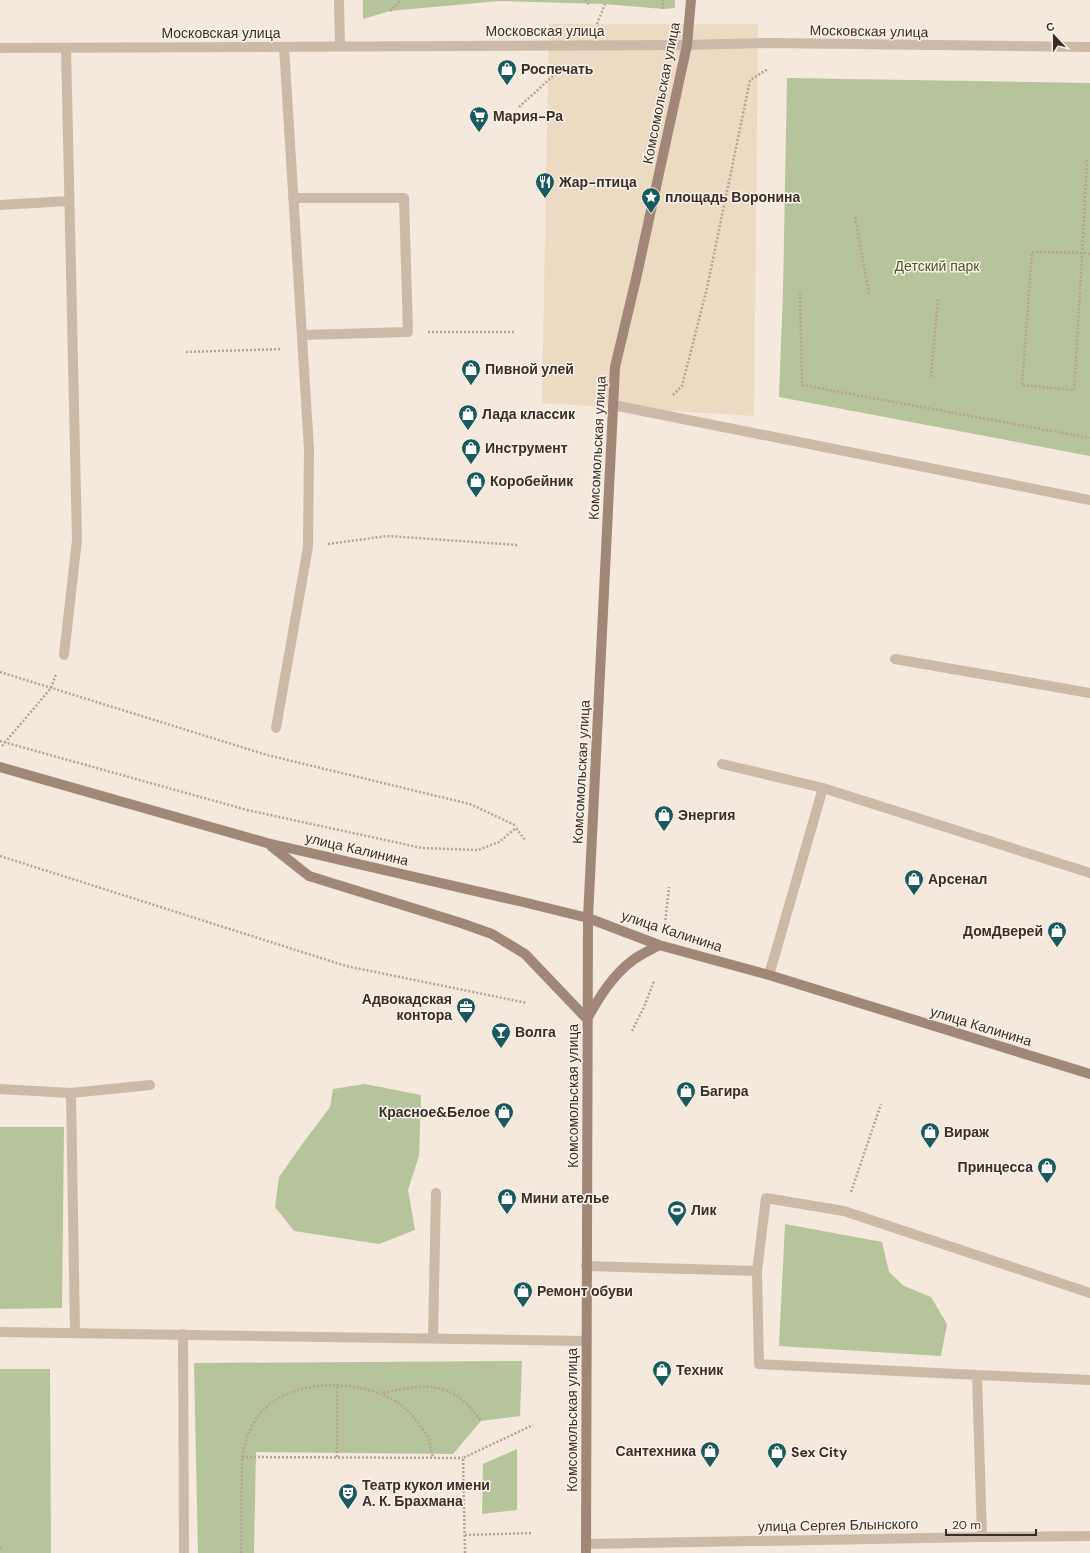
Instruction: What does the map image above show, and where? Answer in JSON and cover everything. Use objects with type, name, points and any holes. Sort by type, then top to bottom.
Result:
[{"type":"main road","name":"Комсомольская улица","points":[[586,1549],[588,918],[615,367],[636,279],[687,45],[691,0]]},
{"type":"main road","name":"улица Калинина","points":[[0,767],[240,834],[267,843],[588,918],[659,945],[769,975],[1090,1074]]},
{"type":"main road","points":[[267,843],[309,876],[462,923],[492,934],[525,954],[587,1018],[604,989],[617,974],[633,960],[659,945]]},
{"type":"street","points":[[340,0],[340,46]]},
{"type":"street","name":"Московская улица","points":[[0,48],[687,45],[769,43],[1090,48]]},
{"type":"street","points":[[276,728],[308,547],[309,449],[284,47]]},
{"type":"street","points":[[64,655],[77,540],[66,48]]},
{"type":"street","points":[[293,198],[404,198],[408,332],[302,335]]},
{"type":"street","points":[[0,205],[69,202]]},
{"type":"street","points":[[613,405],[1090,500]]},
{"type":"street","points":[[895,659],[1090,693]]},
{"type":"street","points":[[722,764],[823,788],[1090,873]]},
{"type":"street","points":[[769,975],[823,788]]},
{"type":"street","points":[[0,1088],[71,1093],[150,1085]]},
{"type":"street","points":[[71,1093],[76,1333]]},
{"type":"street","points":[[433,1338],[436,1193]]},
{"type":"street","points":[[1090,1293],[844,1211],[766,1198],[757,1271],[759,1364],[1090,1380]]},
{"type":"street","points":[[586,1266],[757,1271]]},
{"type":"street","points":[[0,1332],[587,1341]]},
{"type":"street","points":[[183,1334],[184,1553]]},
{"type":"street","points":[[977,1375],[982,1537]]},
{"type":"street","name":"улица Сергея Блынского","points":[[586,1549],[982,1537],[1090,1536]]},
{"type":"path","points":[[390,11],[402,0]]},
{"type":"path","points":[[585,0],[589,4]]},
{"type":"path","points":[[663,9],[664,0]]},
{"type":"path","points":[[654,413],[682,386],[707,288],[750,80],[768,69]]},
{"type":"path","points":[[1087,160],[1082,253],[1074,390],[1022,385],[1032,252],[1082,253],[1090,254]]},
{"type":"path","points":[[855,217],[869,294]]},
{"type":"path","points":[[800,293],[802,385],[1090,438]]},
{"type":"path","points":[[931,377],[938,299]]},
{"type":"path","points":[[408,332],[515,332]]},
{"type":"path","points":[[186,352],[302,348]]},
{"type":"path","points":[[308,547],[387,536],[518,545]]},
{"type":"path","points":[[0,672],[267,755],[470,804],[517,826]]},
{"type":"path","points":[[0,749],[51,688]]},
{"type":"path","points":[[0,741],[247,810],[422,848],[478,850],[499,842],[516,828],[526,840]]},
{"type":"path","points":[[0,856],[346,966],[527,1003]]},
{"type":"path","points":[[665,924],[669,888]]},
{"type":"path","points":[[632,1031],[644,1007],[654,981]]},
{"type":"path","points":[[844,1211],[881,1104]]},
{"type":"path","points":[[337,1385],[337,1458]]},
{"type":"path","points":[[241,1553],[242,1457],[247,1437],[259,1415],[277,1398],[311,1387],[337,1385],[351,1385],[382,1393],[408,1410],[427,1436],[433,1458]]},
{"type":"path","points":[[382,1393],[408,1388],[434,1387],[449,1391],[461,1397],[472,1407],[481,1421]]},
{"type":"path","points":[[242,1457],[463,1458],[533,1425]]},
{"type":"path","points":[[463,1458],[465,1553]]},
{"type":"path","points":[[465,1535],[532,1533]]},
{"type":"green space","points":[[363,0],[675,0],[675,8],[663,9],[605,4],[499,1],[390,11],[363,19]]},
{"type":"green space","name":"Детский парк","points":[[787,78],[1090,83],[1090,456],[779,397],[783,292]]},
{"type":"green space","points":[[365,1084],[421,1095],[419,1156],[408,1190],[415,1230],[379,1244],[294,1231],[275,1207],[279,1177],[330,1107],[333,1089]]},
{"type":"green space","points":[[0,1127],[64,1127],[62,1308],[0,1309]]},
{"type":"green space","points":[[785,1224],[882,1242],[889,1272],[904,1286],[931,1297],[947,1324],[941,1356],[779,1346]]},
{"type":"green space","points":[[522,1361],[520,1416],[481,1421],[453,1454],[256,1452],[254,1553],[198,1553],[194,1363]]},
{"type":"green space","points":[[0,1369],[50,1369],[51,1553],[0,1553]]},
{"type":"green space","points":[[517,1449],[517,1510],[482,1514],[483,1464]]},
{"type":"shaded area","name":"площадь Воронина","points":[[549,24],[758,24],[754,416],[542,403]]},
{"type":"place","name":"Роспечать","points":[[507,86]]},
{"type":"place","name":"Мария-Ра","points":[[479,133]]},
{"type":"place","name":"Жар-птица","points":[[545,199]]},
{"type":"place","name":"площадь Воронина","points":[[651,214]]},
{"type":"place","name":"Пивной улей","points":[[471,386]]},
{"type":"place","name":"Лада классик","points":[[468,431]]},
{"type":"place","name":"Инструмент","points":[[471,465]]},
{"type":"place","name":"Коробейник","points":[[476,498]]},
{"type":"place","name":"Энергия","points":[[664,832]]},
{"type":"place","name":"Арсенал","points":[[914,896]]},
{"type":"place","name":"ДомДверей","points":[[1057,948]]},
{"type":"place","name":"Адвокадская контора","points":[[466,1024]]},
{"type":"place","name":"Волга","points":[[501,1049]]},
{"type":"place","name":"Багира","points":[[686,1108]]},
{"type":"place","name":"Красное&Белое","points":[[504,1129]]},
{"type":"place","name":"Вираж","points":[[930,1149]]},
{"type":"place","name":"Принцесса","points":[[1047,1184]]},
{"type":"place","name":"Мини ателье","points":[[507,1215]]},
{"type":"place","name":"Лик","points":[[677,1227]]},
{"type":"place","name":"Ремонт обуви","points":[[523,1308]]},
{"type":"place","name":"Техник","points":[[662,1387]]},
{"type":"place","name":"Сантехника","points":[[710,1468]]},
{"type":"place","name":"Sex City","points":[[777,1469]]},
{"type":"place","name":"Театр кукол имени А. К. Брахмана","points":[[348,1510]]}]
